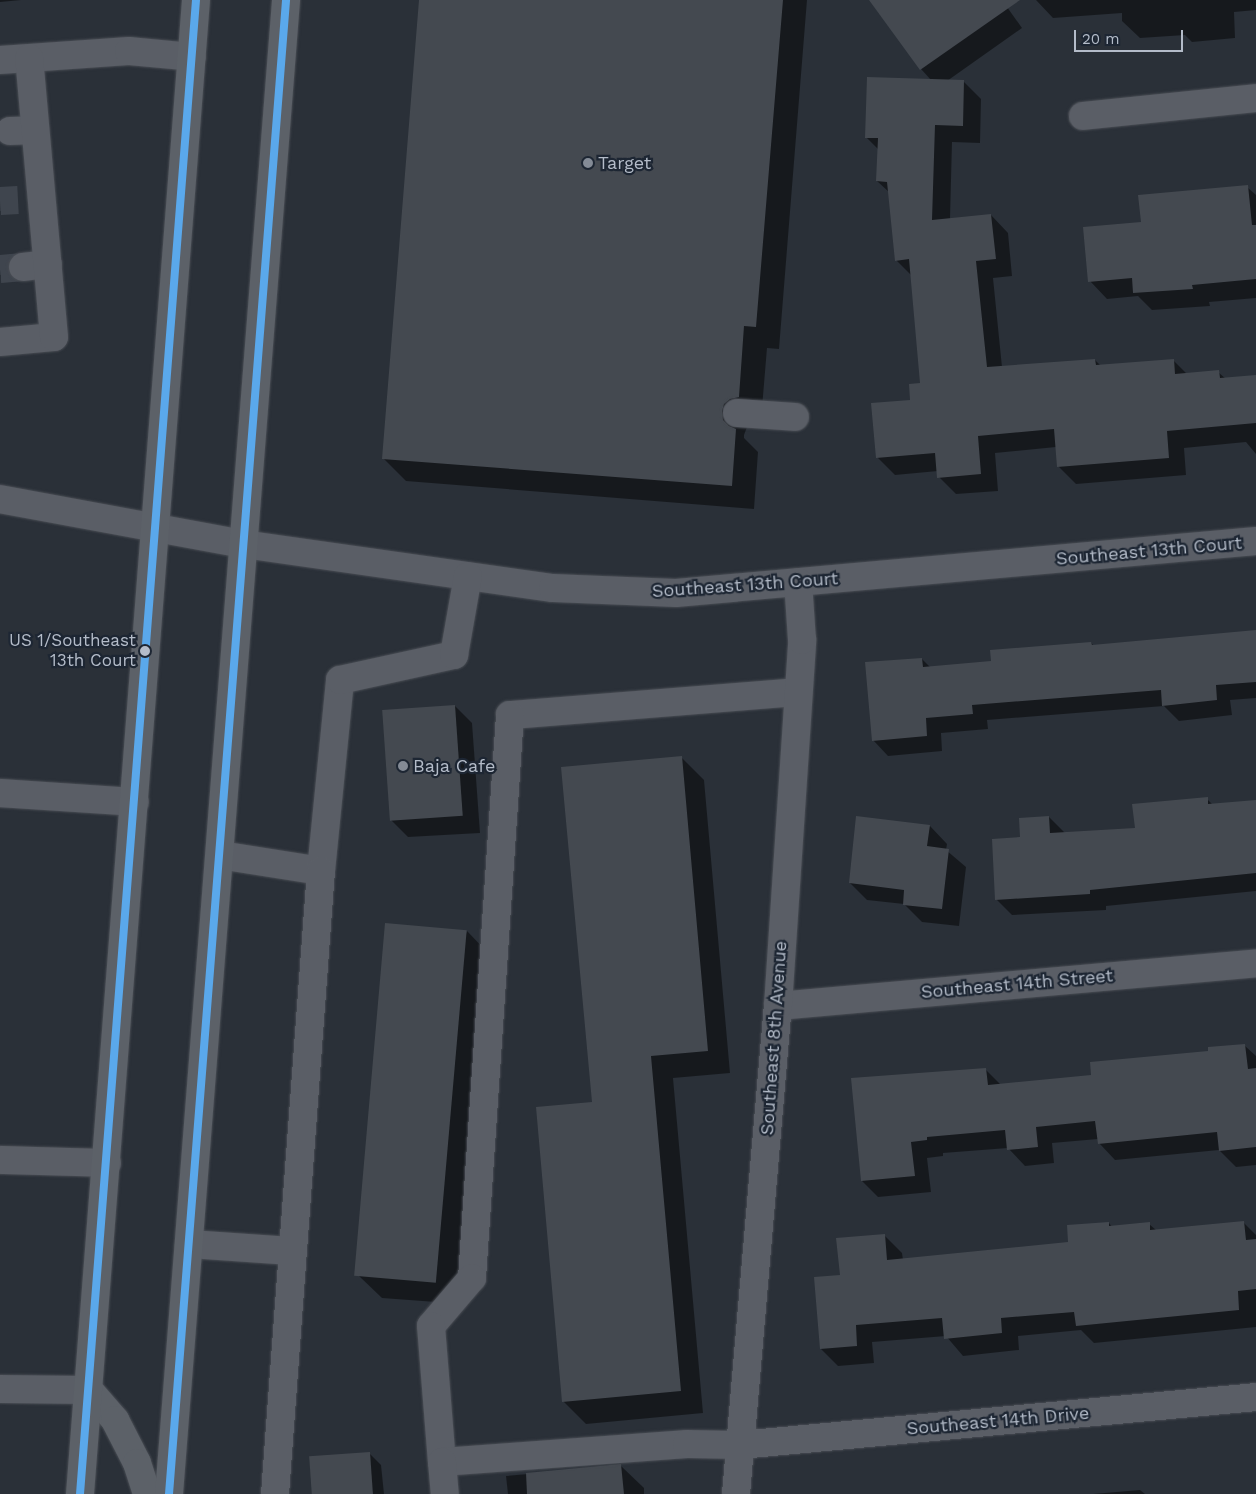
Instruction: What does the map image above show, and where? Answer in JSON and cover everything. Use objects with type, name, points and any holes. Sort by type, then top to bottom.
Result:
[{"type":"main road","points":[[80,1494],[196,0]]},
{"type":"main road","points":[[166,1494],[190,1244],[286,0]]},
{"type":"main road","points":[[89,1390],[115,1420],[137,1463],[166,1494]]},
{"type":"street","points":[[0,60],[129,51],[192,57]]},
{"type":"street","points":[[0,342],[54,337],[35,266],[22,131],[29,58]]},
{"type":"street","points":[[1083,116],[1256,98]]},
{"type":"street","points":[[738,413],[795,417]]},
{"type":"street","name":"Southeast 13th Court","points":[[0,498],[243,544],[552,588],[676,593],[1256,541]]},
{"type":"street","points":[[275,1494],[321,871],[340,680],[454,655],[468,576]]},
{"type":"street","name":"Southeast 8th Avenue","points":[[736,1494],[778,1006],[802,640],[798,582]]},
{"type":"street","points":[[445,1494],[431,1326],[472,1278],[510,715],[798,692]]},
{"type":"street","points":[[0,793],[135,802]]},
{"type":"street","points":[[220,855],[321,871]]},
{"type":"street","name":"Southeast 14th Street","points":[[778,1006],[1256,963]]},
{"type":"street","points":[[0,1160],[107,1163]]},
{"type":"street","points":[[190,1244],[292,1251]]},
{"type":"street","points":[[0,1389],[89,1390]]},
{"type":"street","name":"Southeast 14th Drive","points":[[442,1462],[687,1444],[740,1445],[1256,1398]]},
{"type":"building","name":"Target","points":[[419,0],[783,0],[756,327],[744,326],[739,397],[730,399],[724,404],[722,411],[723,420],[729,426],[736,429],[732,486],[382,459]]},
{"type":"building","points":[[869,0],[1020,0],[920,70]]},
{"type":"building","points":[[867,77],[964,80],[963,126],[935,125],[932,220],[991,214],[996,259],[976,261],[987,367],[1095,359],[1096,365],[1174,359],[1175,374],[1219,370],[1220,378],[1256,375],[1256,423],[1167,431],[1169,458],[1057,467],[1054,429],[978,436],[981,474],[937,478],[935,453],[876,458],[871,403],[910,400],[909,384],[920,383],[909,259],[895,261],[887,182],[876,181],[878,138],[865,138]]},
{"type":"building","points":[[1248,185],[1252,225],[1256,225],[1256,279],[1192,285],[1193,289],[1133,293],[1132,278],[1088,282],[1083,227],[1141,222],[1138,195]]},
{"type":"building","points":[[1256,630],[1256,682],[1216,685],[1217,700],[1162,706],[1161,690],[972,705],[973,714],[926,718],[927,736],[872,741],[865,662],[922,658],[923,667],[991,661],[990,650],[1091,642],[1092,645]]},
{"type":"building","points":[[455,705],[463,816],[390,821],[382,710]]},
{"type":"building","points":[[682,756],[708,1051],[651,1056],[681,1391],[562,1402],[536,1107],[592,1102],[561,767]]},
{"type":"building","points":[[1208,797],[1208,804],[1256,800],[1256,873],[1090,890],[1090,894],[995,900],[992,839],[1020,837],[1019,818],[1049,816],[1050,833],[1135,828],[1132,804]]},
{"type":"building","points":[[856,816],[930,825],[927,846],[949,849],[942,909],[903,905],[904,890],[849,883]]},
{"type":"building","points":[[385,923],[467,930],[436,1283],[354,1276]]},
{"type":"building","points":[[1245,1044],[1248,1069],[1256,1068],[1256,1147],[1219,1151],[1217,1132],[1098,1144],[1095,1121],[1036,1127],[1038,1147],[1007,1150],[1005,1130],[927,1137],[927,1140],[911,1142],[915,1176],[861,1181],[851,1078],[986,1068],[988,1085],[1091,1075],[1090,1062],[1208,1051],[1208,1047]]},
{"type":"building","points":[[1244,1221],[1246,1240],[1256,1239],[1256,1289],[1238,1291],[1239,1310],[1076,1326],[1074,1312],[1001,1318],[1002,1333],[944,1339],[942,1318],[856,1325],[857,1346],[820,1349],[814,1277],[840,1275],[836,1238],[885,1234],[887,1260],[1068,1242],[1067,1225],[1109,1222],[1109,1226],[1150,1222],[1150,1230]]},
{"type":"building","points":[[370,1452],[373,1494],[312,1494],[309,1456]]},
{"type":"building","points":[[621,1464],[624,1494],[527,1494],[526,1473]]},
{"type":"tunnel","points":[[0,201],[18,200]]},
{"type":"tunnel","points":[[0,269],[23,267]]},
{"type":"transit line","points":[[80,1494],[196,0]]},
{"type":"transit line","points":[[169,1494],[286,0]]},
{"type":"place","name":"Target","points":[[588,163]]},
{"type":"place","name":"US 1/Southeast 13th Court","points":[[145,651]]},
{"type":"place","name":"Baja Cafe","points":[[403,766]]}]
